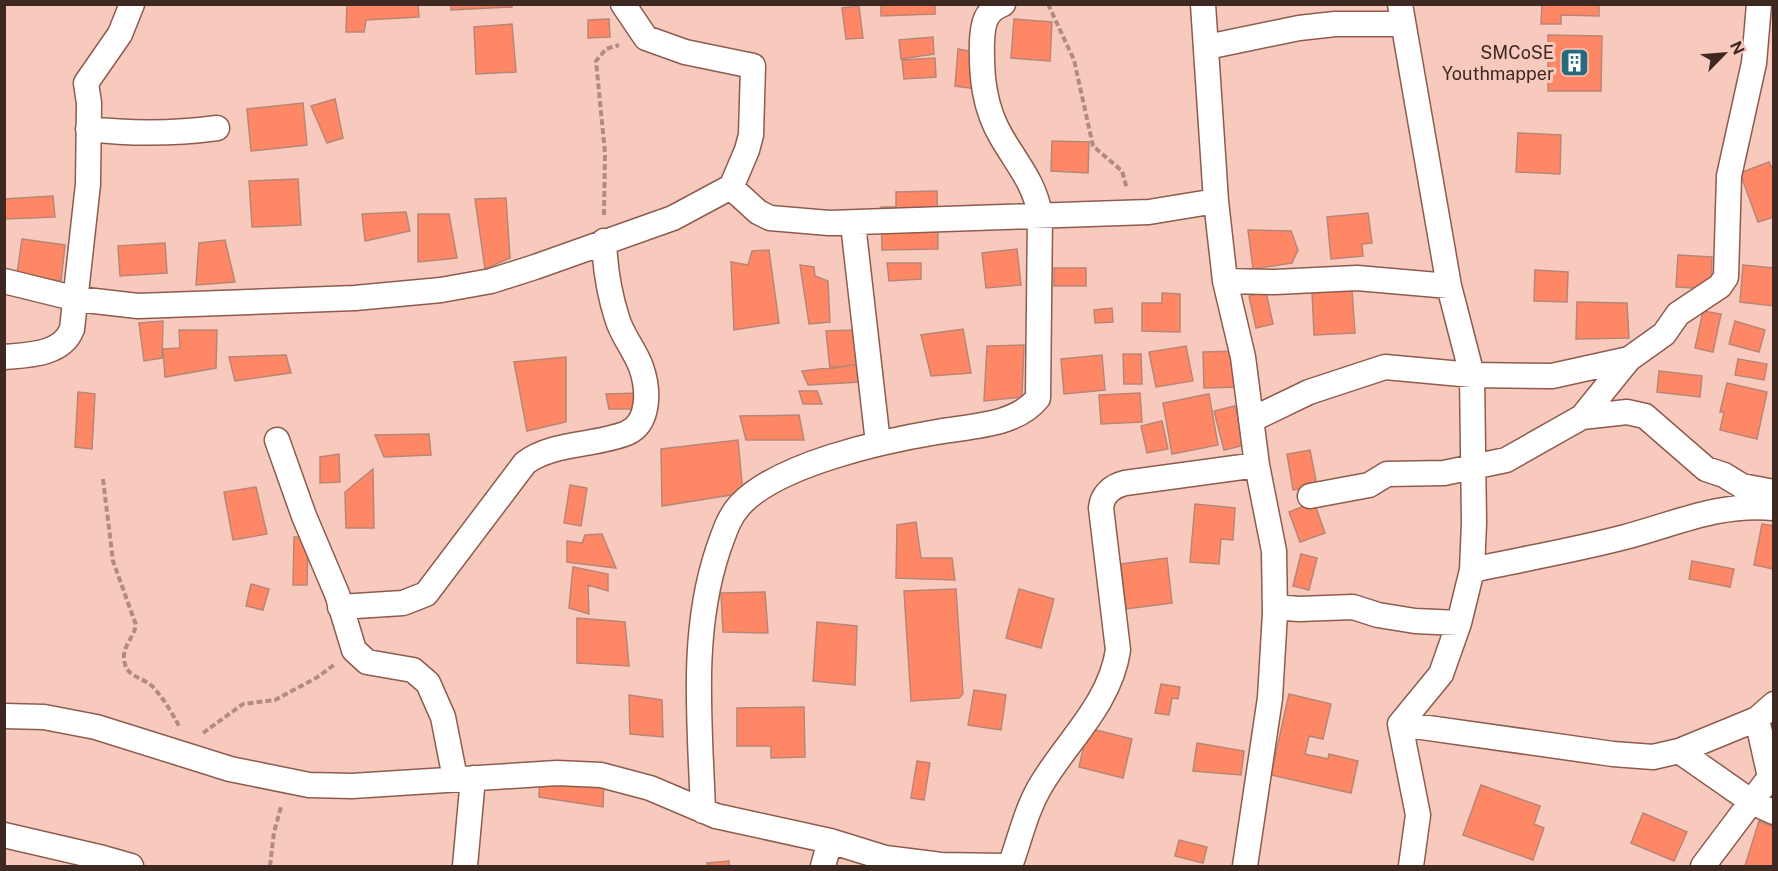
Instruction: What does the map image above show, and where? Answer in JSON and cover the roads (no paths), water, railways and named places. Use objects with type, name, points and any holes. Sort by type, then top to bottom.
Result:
[{"type":"street","points":[[4,357],[38,354],[68,338],[75,321],[79,250],[87,206],[86,83],[120,34],[132,4]]},
{"type":"street","points":[[623,4],[646,38],[685,52],[753,66],[750,135],[747,150],[730,190]]},
{"type":"street","points":[[703,811],[699,705],[700,628],[711,569],[727,525],[740,506],[763,487],[798,470],[878,443],[1005,420],[1030,406],[1038,398],[1040,215],[1029,179],[1003,140],[985,99],[981,60],[984,19],[992,9],[1003,4]]},
{"type":"street","points":[[1203,4],[1216,201],[1225,282],[1244,357],[1257,465],[1274,551],[1275,607],[1270,698],[1245,867]]},
{"type":"street","points":[[1310,496],[1369,485],[1387,474],[1444,473],[1473,465],[1506,460],[1582,417],[1629,359],[1664,334],[1678,314],[1720,286],[1726,277],[1730,176],[1754,63],[1759,4]]},
{"type":"street","points":[[1207,47],[1308,27],[1401,14],[1449,285],[1472,375],[1473,465],[1472,570],[1459,623],[1442,674],[1400,723]]},
{"type":"street","points":[[88,129],[134,134],[179,134],[217,128]]},
{"type":"street","points":[[4,281],[77,299],[138,306],[355,298],[430,291],[491,281],[673,218],[717,193],[730,190],[770,218],[853,224],[1132,212],[1216,201]]},
{"type":"street","points":[[853,224],[878,443]]},
{"type":"street","points":[[340,607],[403,603],[426,594],[525,463],[546,453],[625,433],[638,427],[645,408],[642,368],[617,320],[607,280],[604,241]]},
{"type":"street","points":[[1225,282],[1357,278],[1449,285]]},
{"type":"street","points":[[1251,420],[1309,392],[1385,367],[1472,375],[1552,376],[1629,359]]},
{"type":"street","points":[[1582,417],[1627,412],[1645,416],[1706,469],[1724,475],[1742,486],[1773,492]]},
{"type":"street","points":[[277,440],[354,650],[367,662],[413,670],[428,683],[443,717],[464,778],[465,867]]},
{"type":"street","points":[[1010,867],[1033,800],[1048,772],[1091,715],[1108,685],[1117,660],[1118,650],[1101,508],[1104,497],[1119,484],[1257,465]]},
{"type":"street","points":[[1472,570],[1624,537],[1703,512],[1744,507],[1773,508]]},
{"type":"street","points":[[1275,607],[1299,609],[1353,607],[1378,615],[1415,621],[1459,623]]},
{"type":"street","points":[[1400,723],[1642,758],[1664,756],[1679,751],[1765,712],[1770,777],[1763,807],[1703,867]]},
{"type":"street","points":[[4,716],[44,717],[96,727],[193,751],[288,783],[330,787],[557,773],[602,775],[650,788],[703,811],[744,823],[830,840],[885,858],[926,865],[1003,867]]},
{"type":"street","points":[[1400,723],[1418,815],[1412,867]]},
{"type":"street","points":[[1679,751],[1763,807]]},
{"type":"street","points":[[4,835],[103,858],[131,867]]},
{"type":"street","points":[[823,867],[830,840]]},
{"type":"place","name":"SMCoSE Youthmapper","points":[[1575,63]]}]
